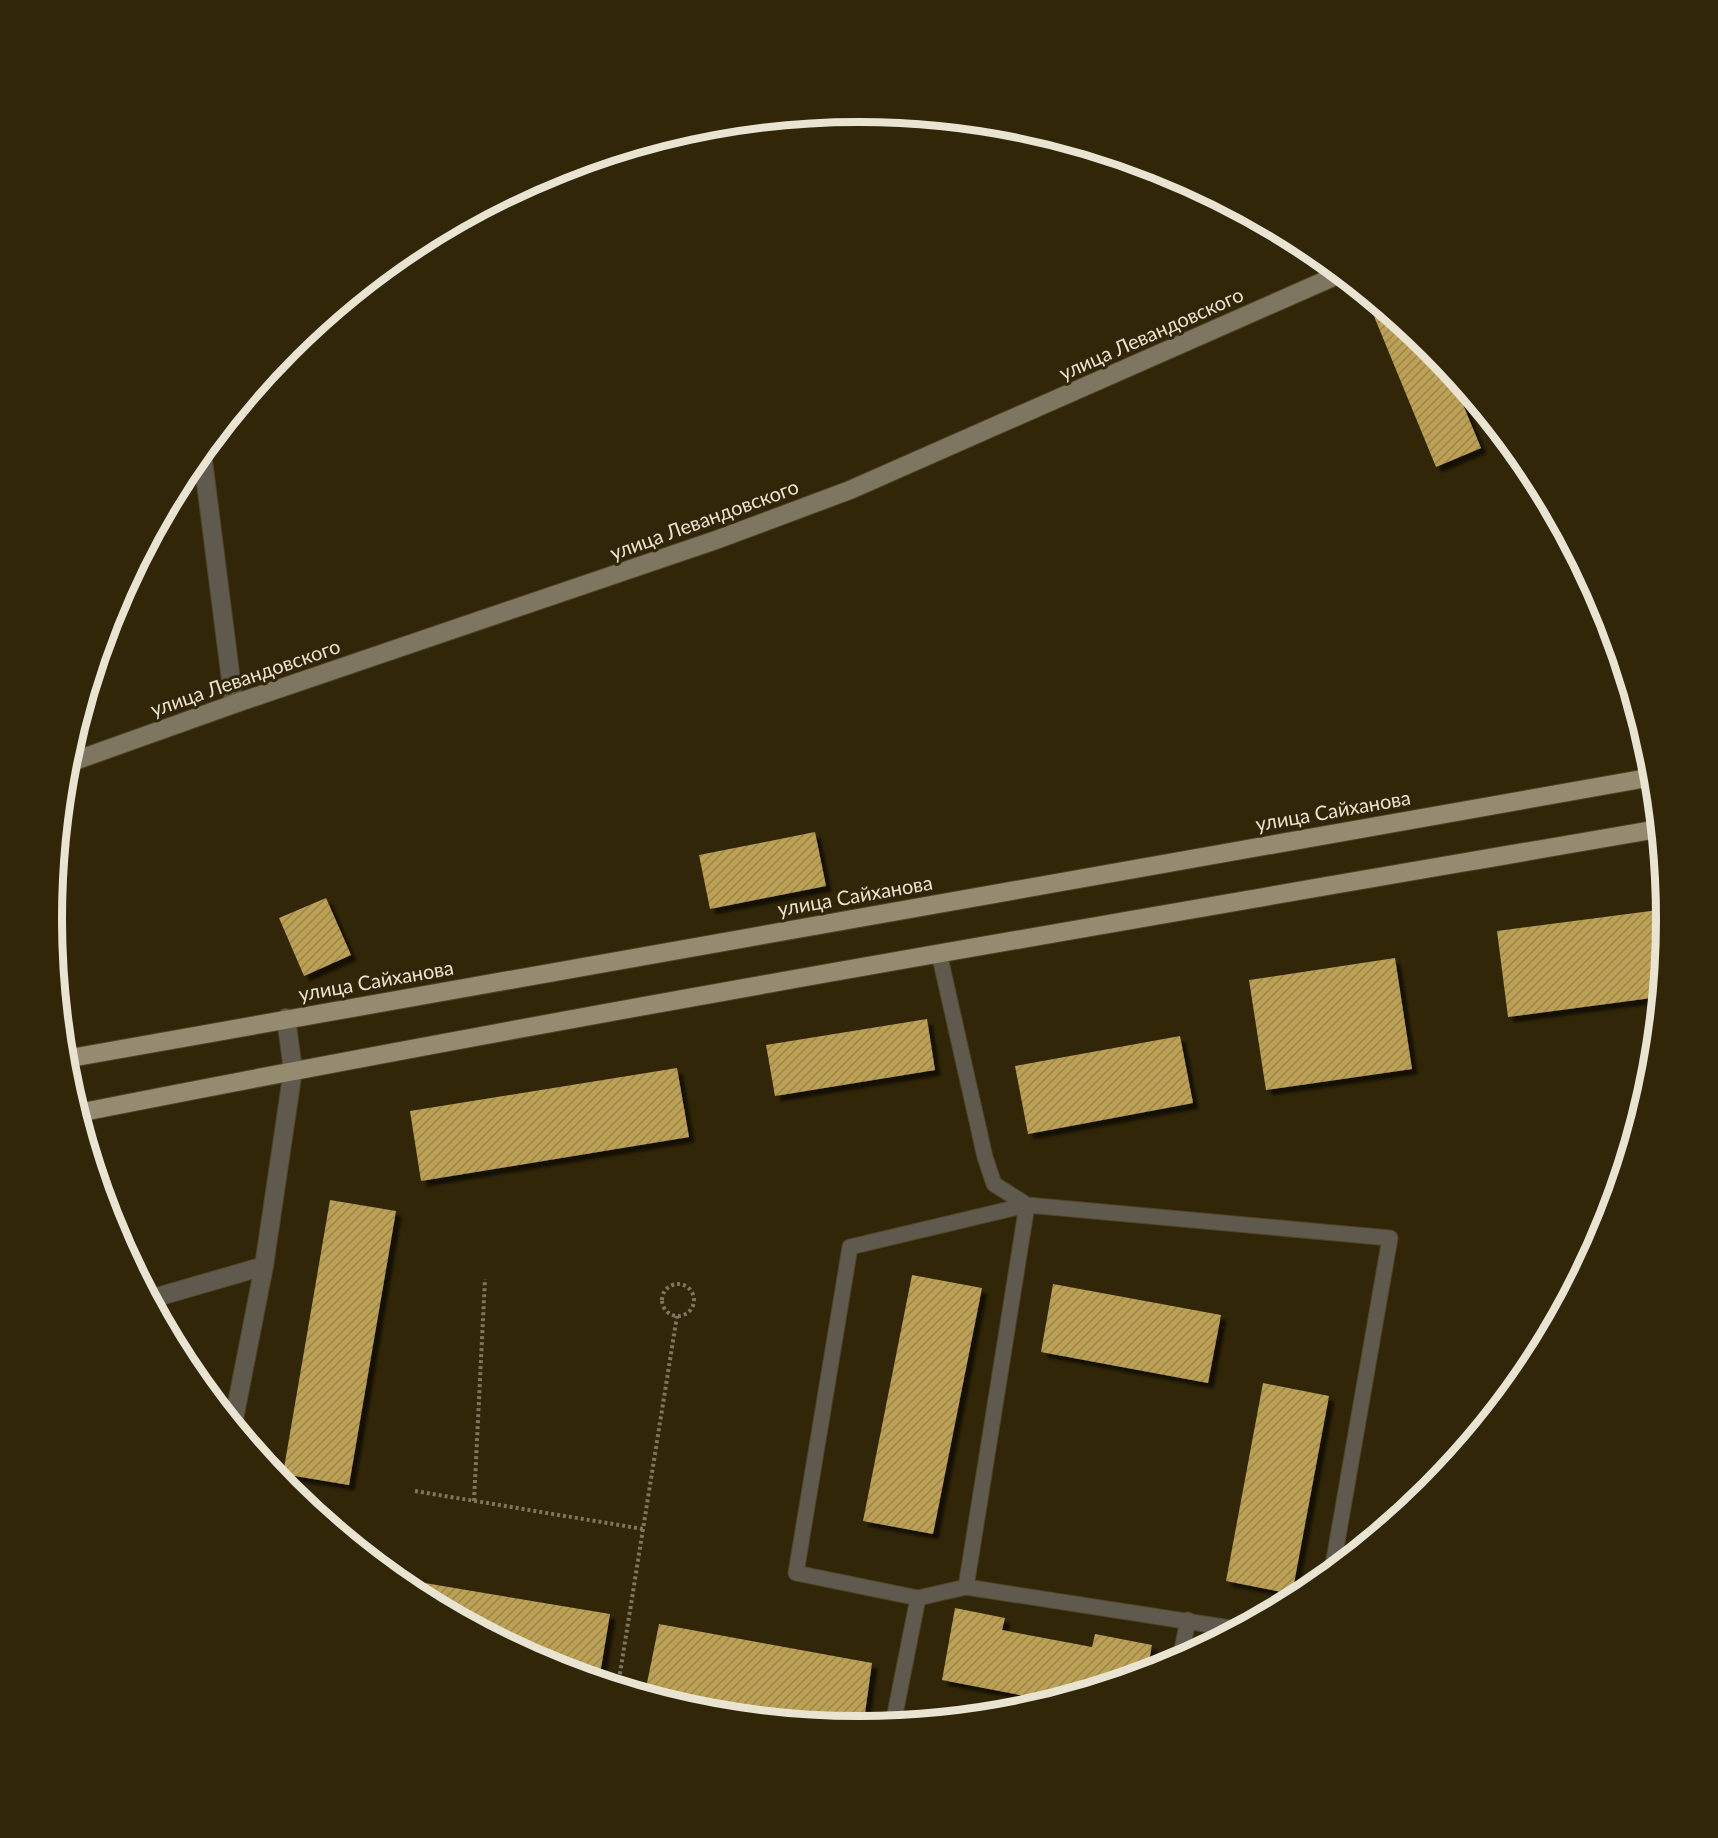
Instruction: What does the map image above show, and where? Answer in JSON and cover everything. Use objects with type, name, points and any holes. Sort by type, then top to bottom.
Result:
[{"type":"main road","name":"улица Сайханова","points":[[74,1057],[1644,779]]},
{"type":"main road","points":[[86,1111],[293,1070],[939,953],[1651,830]]},
{"type":"street","name":"улица Левандовского","points":[[78,760],[234,704],[716,540],[850,490],[1332,277]]},
{"type":"street","points":[[204,465],[234,704]]},
{"type":"street","points":[[236,1416],[264,1266],[293,1070],[286,1018]]},
{"type":"street","points":[[157,1297],[264,1266]]},
{"type":"lane","points":[[939,953],[985,1157],[994,1184],[1027,1204]]},
{"type":"lane","points":[[966,1587],[1027,1204]]},
{"type":"lane","points":[[1226,1627],[966,1587],[918,1598],[796,1573],[850,1247],[1027,1204],[1390,1238],[1334,1559]]},
{"type":"lane","points":[[895,1715],[918,1598]]},
{"type":"lane","points":[[1182,1648],[1188,1620]]},
{"type":"path","points":[[474,1501],[485,1279]]},
{"type":"path","points":[[680,1285],[690,1290],[694,1302],[688,1313],[677,1316],[666,1310],[663,1299],[668,1288],[680,1285]]},
{"type":"path","points":[[619,1679],[677,1316]]},
{"type":"path","points":[[415,1491],[643,1530]]},
{"type":"building","points":[[1370,307],[1423,355],[1457,391],[1481,448],[1436,467]]},
{"type":"building","points":[[815,832],[826,886],[710,909],[699,855]]},
{"type":"building","points":[[326,898],[351,955],[304,976],[279,918]]},
{"type":"building","points":[[1656,910],[1652,998],[1508,1017],[1497,931]]},
{"type":"building","points":[[1395,958],[1412,1069],[1266,1090],[1249,980]]},
{"type":"building","points":[[927,1019],[935,1070],[775,1096],[766,1045]]},
{"type":"building","points":[[1180,1036],[1193,1103],[1028,1134],[1015,1066]]},
{"type":"building","points":[[677,1068],[689,1137],[421,1181],[410,1111]]},
{"type":"building","points":[[330,1200],[396,1211],[349,1485],[287,1475],[284,1471]]},
{"type":"building","points":[[912,1275],[982,1288],[933,1534],[863,1521]]},
{"type":"building","points":[[1053,1284],[1221,1315],[1208,1383],[1041,1352]]},
{"type":"building","points":[[1263,1383],[1329,1396],[1293,1588],[1285,1593],[1226,1581]]},
{"type":"building","points":[[415,1581],[610,1614],[600,1673],[554,1656],[506,1634],[460,1610]]},
{"type":"building","points":[[955,1608],[1005,1618],[1002,1630],[1092,1647],[1095,1634],[1152,1645],[1149,1662],[1115,1674],[1031,1697],[942,1680]]},
{"type":"building","points":[[659,1624],[872,1663],[865,1716],[807,1715],[755,1710],[703,1701],[646,1687]]}]
